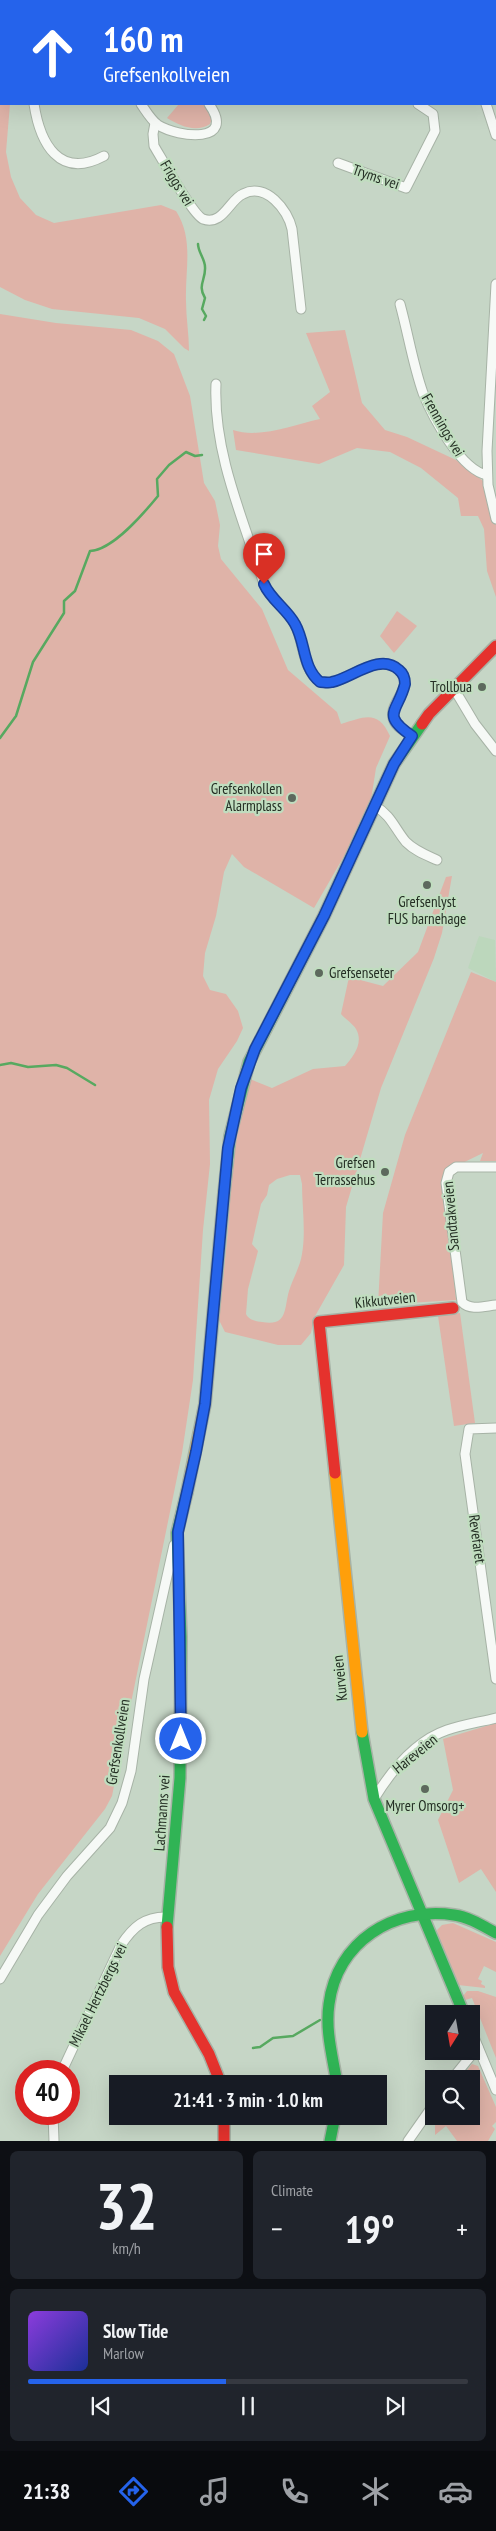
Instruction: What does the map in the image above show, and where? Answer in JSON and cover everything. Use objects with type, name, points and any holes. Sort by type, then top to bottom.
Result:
[{"type":"street","points":[[34,105],[38,128],[57,156],[72,164],[81,165],[104,156]]},
{"type":"street","points":[[142,105],[155,124],[180,134],[205,135],[213,128],[215,122],[209,105]]},
{"type":"street","name":"Tryms vei","points":[[338,163],[406,188],[435,131],[433,114],[420,105]]},
{"type":"street","points":[[486,105],[496,135]]},
{"type":"street","name":"Friggs vei","points":[[155,124],[152,134],[154,146],[192,209],[202,219],[219,217],[239,196],[247,192],[254,191],[268,196],[282,205],[291,221],[301,309]]},
{"type":"street","name":"Frennings vei","points":[[496,284],[488,475],[490,496],[496,519]]},
{"type":"street","name":"Frennings vei","points":[[400,304],[424,393],[460,458],[475,471],[488,475]]},
{"type":"street","points":[[216,384],[222,454],[264,584],[270,595],[296,626],[308,667],[314,677],[320,682],[330,683],[351,673],[379,664],[396,667],[404,675],[405,684],[393,708],[392,717],[396,724],[412,736]]},
{"type":"street","points":[[437,860],[412,847],[401,835],[390,817],[376,806],[394,764],[412,736],[453,688],[496,646]]},
{"type":"street","points":[[453,688],[496,751]]},
{"type":"street","name":"Lachmanns vei","points":[[218,2075],[210,2054],[180,2007],[172,1986],[167,1956],[168,1916],[180,1778],[175,1564],[178,1532],[205,1404],[227,1154],[241,1091],[255,1049],[321,920],[376,806]]},
{"type":"street","name":"Sandtakveien","points":[[496,1167],[456,1167],[449,1172],[446,1178],[462,1302],[466,1306],[496,1305]]},
{"type":"street","name":"Kikkutveien","points":[[319,1322],[453,1308]]},
{"type":"street","name":"Kurveien","points":[[319,1322],[364,1756],[374,1799],[460,2005]]},
{"type":"street","name":"Revefaret","points":[[496,1428],[469,1429],[465,1454],[496,1679]]},
{"type":"street","name":"Grefsenkollveien","points":[[0,1979],[38,1914],[67,1876],[110,1828],[122,1803],[129,1782],[142,1688],[175,1564]]},
{"type":"street","name":"Hareveien","points":[[374,1799],[386,1778],[430,1738],[445,1731],[496,1718]]},
{"type":"street","points":[[335,2075],[328,2010],[331,1992],[342,1962],[359,1940],[374,1928],[400,1916],[422,1914],[454,1915],[468,1919],[496,1933]]},
{"type":"street","name":"Mikael Hertzbergs vei","points":[[67,2060],[121,1945],[132,1929],[151,1918],[168,1916]]},
{"type":"street","points":[[480,2052],[496,2090]]},
{"type":"street","points":[[459,2070],[467,2060]]},
{"type":"street","points":[[408,2141],[425,2117]]},
{"type":"street","points":[[53,2125],[54,2141]]},
{"type":"street","points":[[224,2125],[224,2141]]},
{"type":"street","points":[[330,2141],[333,2125]]},
{"type":"shaded area","points":[[0,105],[10,105],[6,152],[11,177],[20,198],[36,215],[54,223],[161,205],[176,211],[182,222],[187,243],[186,301],[189,351],[165,329],[139,318],[52,309],[25,300],[0,287]]},
{"type":"shaded area","points":[[178,105],[208,105],[213,116],[210,124],[199,128],[183,126],[167,118]]},
{"type":"shaded area","points":[[0,314],[56,323],[131,330],[158,341],[174,354],[190,396],[204,483],[215,501],[220,525],[218,546],[221,559],[262,609],[288,670],[337,712],[341,724],[357,719],[375,718],[381,722],[390,736],[376,768],[371,800],[351,844],[314,908],[244,867],[232,854],[224,872],[216,916],[205,953],[203,976],[210,990],[226,994],[238,1011],[243,1028],[237,1041],[218,1069],[209,1100],[210,1164],[203,1230],[193,1380],[182,1453],[112,1796],[105,1809],[38,1894],[0,1956]]},
{"type":"shaded area","points":[[345,330],[362,403],[385,430],[407,437],[456,460],[483,481],[496,525],[496,597],[487,571],[484,529],[478,516],[461,516],[458,498],[421,468],[390,452],[357,448],[319,464],[236,450],[233,430],[254,433],[265,432],[320,419],[312,406],[330,392],[306,333]]},
{"type":"shaded area","points":[[397,611],[417,626],[394,653],[380,636]]},
{"type":"shaded area","points":[[452,876],[442,933],[434,958],[381,1088],[346,1207],[344,1265],[314,1318],[311,1333],[301,1345],[278,1345],[225,1332],[219,1320],[228,1230],[233,1147],[245,1077],[272,1088],[313,1069],[345,1066],[354,1054],[359,1041],[356,1029],[341,1014],[349,977],[383,986],[418,952],[446,877]],"holes":[[[290,1175],[300,1175],[304,1228],[300,1263],[281,1319],[270,1323],[255,1321],[246,1314],[248,1289],[258,1251],[252,1244],[261,1204],[267,1195],[269,1185],[277,1179]]]},
{"type":"shaded area","points":[[479,936],[495,940],[496,982],[468,968]]},
{"type":"shaded area","points":[[471,972],[496,982],[496,1161],[480,1161],[483,1153],[444,1172],[456,1300],[378,1305],[383,1213],[405,1135]]},
{"type":"shaded area","points":[[460,1313],[475,1423],[454,1426],[438,1316]]},
{"type":"shaded area","points":[[496,1723],[496,1892],[481,1869],[459,1883],[438,1820],[453,1790],[443,1739]]},
{"type":"shaded area","points":[[453,1923],[496,1942],[496,1972],[484,1966],[478,1979],[482,1981],[481,1984],[485,1988],[458,1985],[437,1930],[442,1925]]},
{"type":"shaded area","points":[[467,1991],[478,1991],[496,1997],[496,2058],[480,2018],[480,2005],[475,2005],[472,1998],[465,2000],[463,1996]]},
{"type":"shaded area","points":[[472,2064],[478,2066],[480,2070],[467,2070]]},
{"type":"shaded area","points":[[480,2071],[496,2107],[496,2122],[492,2126],[495,2129],[488,2141],[457,2141],[446,2126],[435,2135],[435,2125],[480,2125]]},
{"type":"waterway","points":[[198,244],[205,267],[202,286],[205,298],[202,309],[206,316],[204,320]]},
{"type":"waterway","points":[[0,738],[16,716],[33,662],[64,613],[64,601],[75,591],[90,551],[99,549],[118,538],[145,512],[158,496],[157,479],[169,465],[186,452],[195,456],[202,455]]},
{"type":"waterway","points":[[0,1065],[11,1063],[28,1067],[56,1065],[67,1068],[95,1085]]},
{"type":"waterway","points":[[253,2048],[260,2047],[273,2038],[293,2036],[320,2020]]},
{"type":"traffic: fast","points":[[224,1193],[230,1136],[249,1062],[324,916],[394,764],[422,724]]},
{"type":"traffic: fast","points":[[167,1927],[180,1778],[181,1637],[177,1533],[187,1492]]},
{"type":"traffic: fast","points":[[362,1732],[374,1799],[460,2005]]},
{"type":"traffic: fast","points":[[336,2075],[328,2024],[329,2004],[334,1982],[343,1963],[356,1946],[372,1933],[390,1923],[410,1916],[431,1914],[454,1915],[465,1918],[496,1933]]},
{"type":"traffic: fast","points":[[330,2141],[333,2125]]},
{"type":"traffic: slow","points":[[187,1492],[205,1404],[224,1193]]},
{"type":"traffic: slow","points":[[335,1473],[362,1732]]},
{"type":"traffic: jam","points":[[422,724],[429,714],[496,646]]},
{"type":"traffic: jam","points":[[335,1473],[319,1322],[453,1308]]},
{"type":"traffic: jam","points":[[167,1927],[168,1967],[174,1992],[209,2054],[217,2075]]},
{"type":"traffic: jam","points":[[224,2125],[224,2141]]},
{"type":"place","name":"Trollbua","points":[[482,687]]},
{"type":"place","name":"Grefsenkollen Alarmplass","points":[[292,798]]},
{"type":"place","name":"Grefsenlyst FUS barnehage","points":[[427,885]]},
{"type":"place","name":"Grefsenseter","points":[[319,973]]},
{"type":"place","name":"Grefsen Terrassehus","points":[[385,1172]]},
{"type":"place","name":"Myrer Omsorg+","points":[[425,1789]]},
{"type":"route","points":[[181,1739],[178,1532],[180,1516],[190,1483],[205,1404],[224,1179],[235,1114],[246,1070],[255,1049],[324,916],[394,764],[412,736],[399,728],[392,717],[393,708],[403,693],[405,684],[404,675],[401,671],[392,665],[379,664],[351,673],[330,683],[320,682],[314,677],[308,667],[296,626],[266,590],[264,584]]}]
